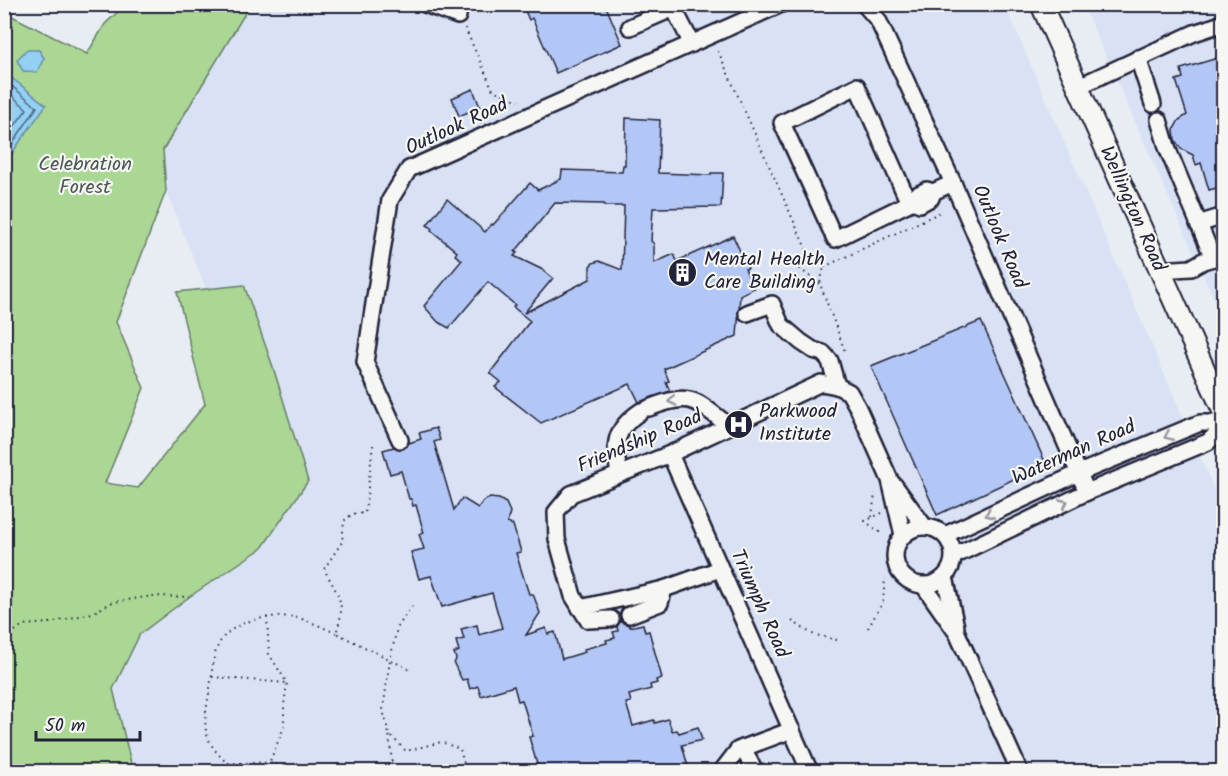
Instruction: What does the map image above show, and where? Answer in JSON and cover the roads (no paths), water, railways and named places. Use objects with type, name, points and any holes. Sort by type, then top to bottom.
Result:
[{"type":"main road","name":"Wellington Road","points":[[1041,4],[1224,413]]},
{"type":"street","points":[[425,4],[462,22]]},
{"type":"street","name":"Outlook Road","points":[[400,440],[365,362],[390,200],[410,169],[781,4]]},
{"type":"street","name":"Outlook Road","points":[[866,5],[878,20],[953,183],[1087,492]]},
{"type":"street","points":[[630,27],[678,7],[692,44]]},
{"type":"street","points":[[1077,87],[1194,33],[1224,23]]},
{"type":"street","points":[[1138,58],[1153,104]]},
{"type":"street","points":[[911,202],[857,87],[782,123],[835,238],[911,202],[917,195],[927,190],[933,192],[953,183]]},
{"type":"street","points":[[1159,120],[1168,150],[1198,224],[1218,256],[1191,268],[1159,270]]},
{"type":"street","points":[[1198,224],[1224,216]]},
{"type":"street","points":[[747,313],[772,304],[782,325],[801,342],[823,353],[830,361],[837,386],[849,392],[890,480],[924,526]]},
{"type":"street","name":"Friendship Road","points":[[580,608],[573,596],[557,539],[556,512],[571,494],[670,454],[821,383],[837,386]]},
{"type":"street","points":[[619,474],[615,444],[622,429],[632,417],[645,409],[676,399],[687,399],[699,404],[729,426]]},
{"type":"street","name":"Waterman Road","points":[[945,535],[1079,472],[1200,423],[1224,425]]},
{"type":"street","name":"Waterman Road","points":[[954,556],[1087,492],[1208,442],[1224,425]]},
{"type":"street","name":"Triumph Road","points":[[670,454],[810,771]]},
{"type":"street","points":[[890,480],[903,535]]},
{"type":"street","points":[[924,586],[945,577],[954,556],[951,544],[945,535],[935,528],[924,526],[903,535],[896,546],[894,556],[897,568],[903,577],[924,586],[957,633],[1020,771]]},
{"type":"street","points":[[611,619],[588,620],[580,608],[664,589],[720,568]]},
{"type":"street","points":[[945,577],[957,633]]},
{"type":"street","points":[[629,615],[660,603],[664,589]]},
{"type":"street","points":[[722,771],[738,750],[792,730]]},
{"type":"street","points":[[743,748],[755,771]]},
{"type":"water","points":[[26,50],[39,50],[44,58],[37,72],[23,71],[17,60]]},
{"type":"water","points":[[13,79],[46,105],[12,153],[5,154],[5,82]]},
{"type":"place","name":"Mental Health Care Building","points":[[683,272]]},
{"type":"place","name":"Parkwood Institute","points":[[738,424]]},
{"type":"park label","name":"Celebration Forest","points":[[85,176]]}]
